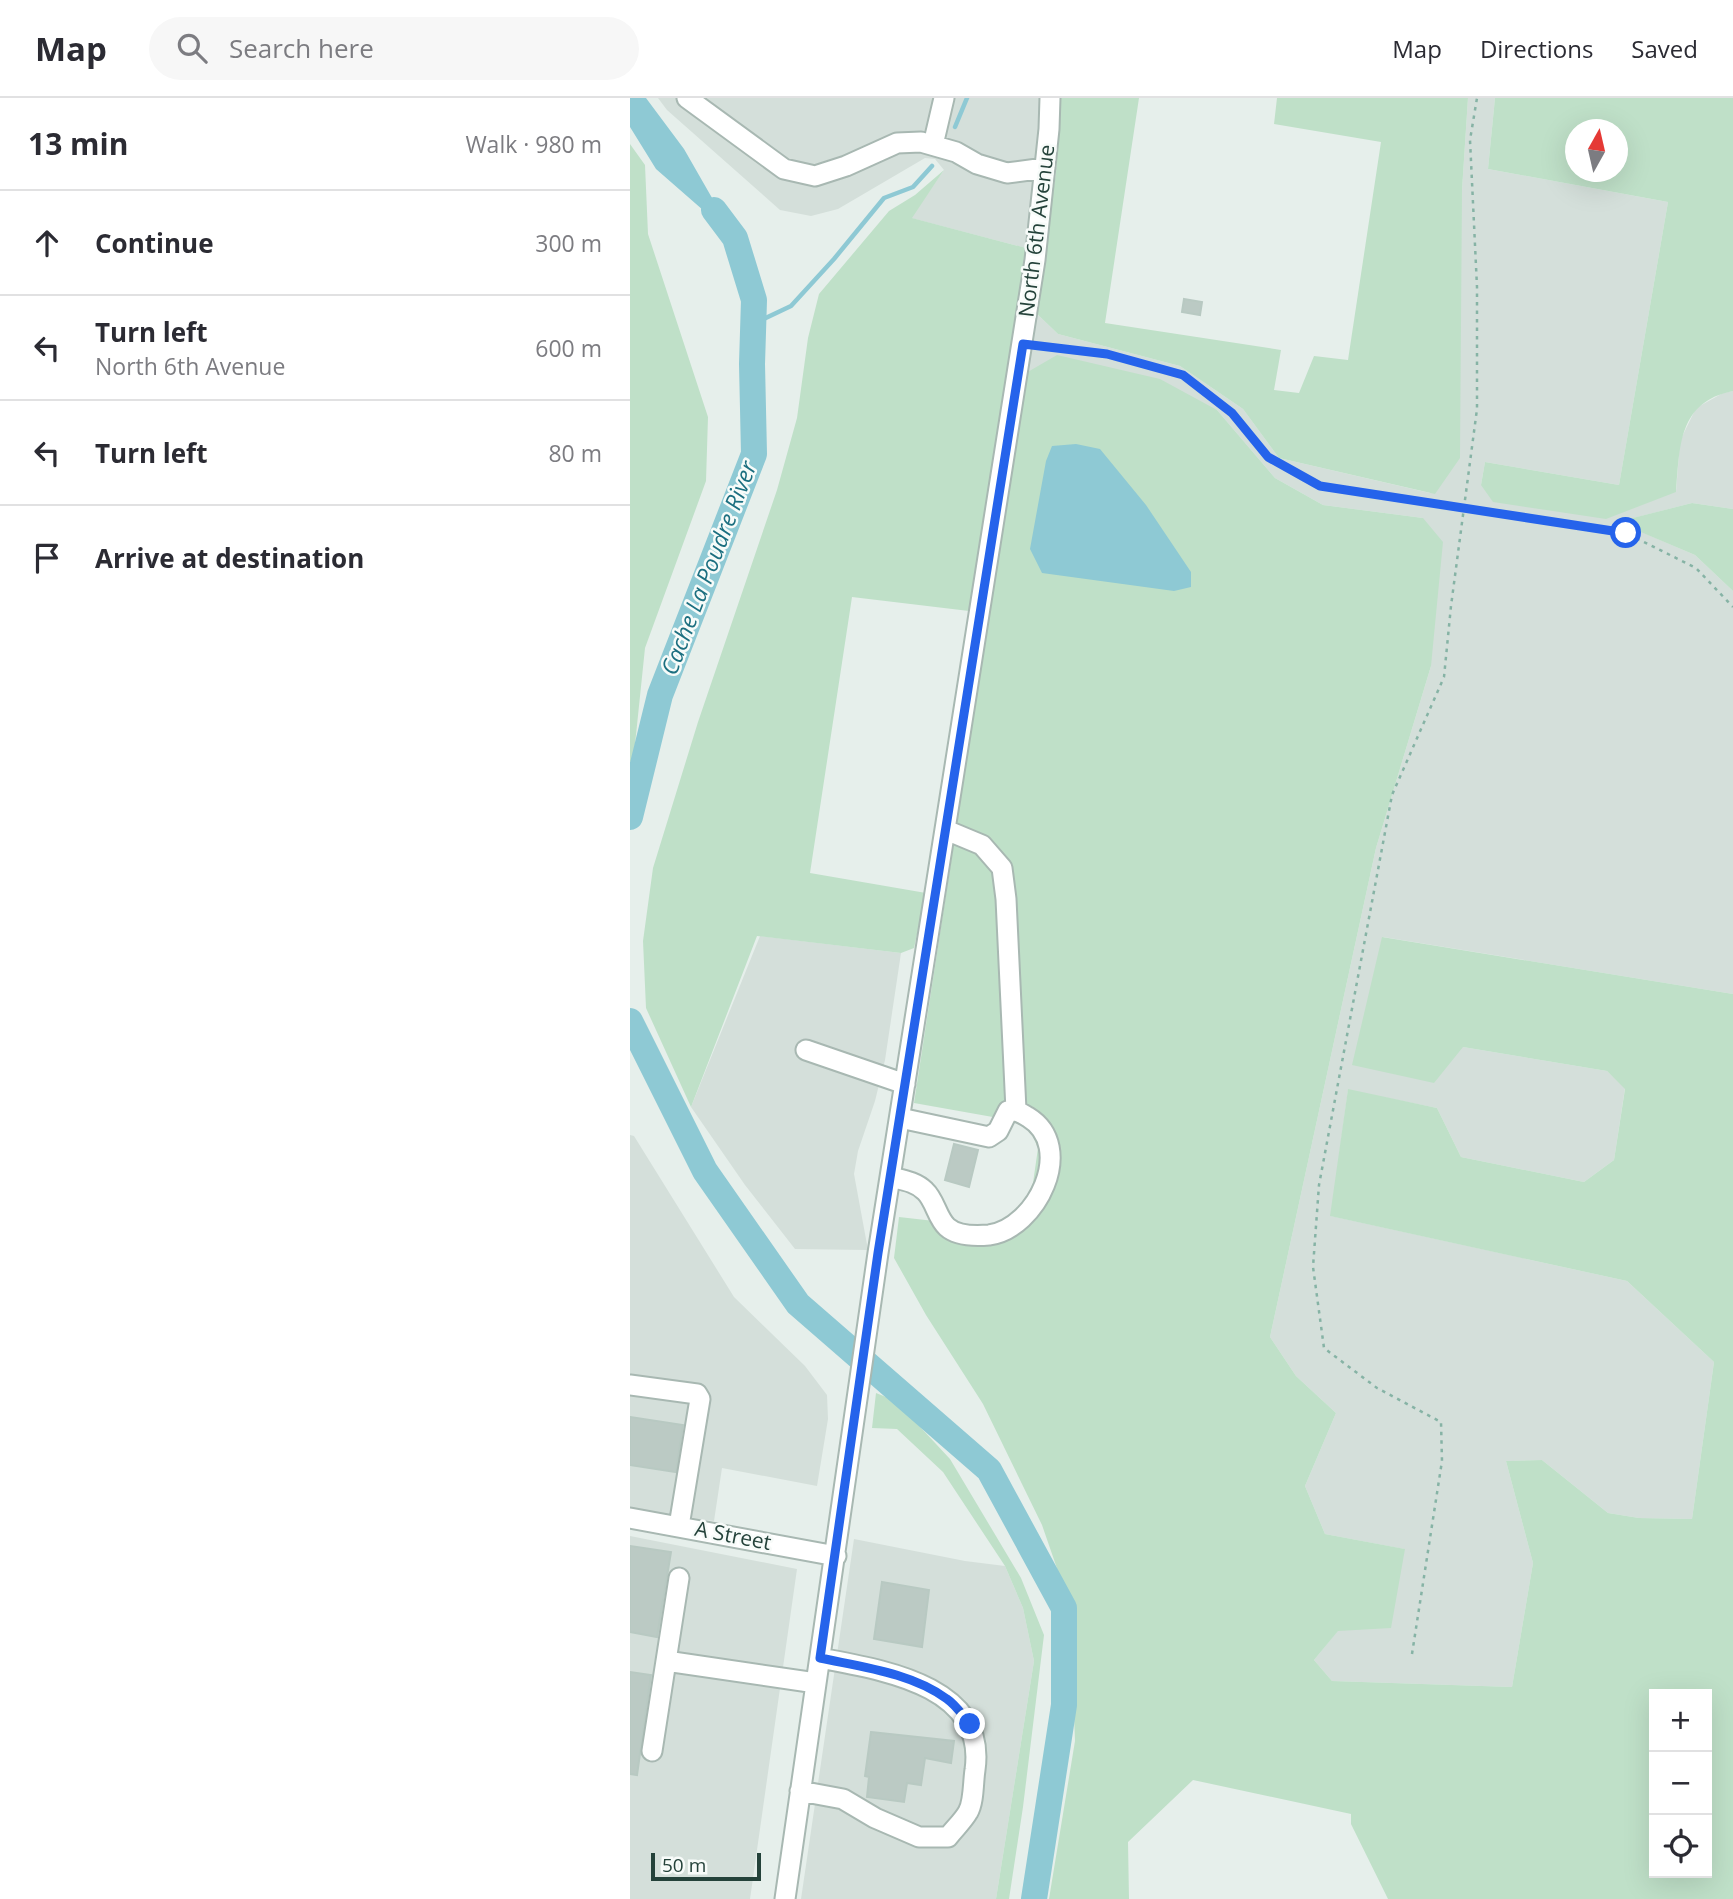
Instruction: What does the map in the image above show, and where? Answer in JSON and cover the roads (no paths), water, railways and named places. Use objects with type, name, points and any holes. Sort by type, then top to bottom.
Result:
[{"type":"street","points":[[687,98],[784,169],[815,176],[846,166],[897,143],[921,142],[956,152],[977,164],[1007,173],[1045,168]]},
{"type":"street","points":[[933,145],[944,98]]},
{"type":"street","name":"North 6th Avenue","points":[[785,1899],[878,1253],[1023,344],[1045,168],[1050,98]]},
{"type":"street","points":[[946,830],[982,845],[1002,867],[1006,899],[1016,1110]]},
{"type":"street","points":[[806,1050],[905,1084]]},
{"type":"street","points":[[891,1177],[910,1181],[925,1191],[947,1227],[972,1236],[1003,1232],[1017,1223],[1030,1209],[1049,1176],[1050,1153],[1046,1137],[1035,1122],[1016,1110],[1008,1111],[998,1131],[989,1137],[900,1118]]},
{"type":"street","points":[[630,1385],[697,1394],[700,1399],[678,1526]]},
{"type":"street","name":"A Street","points":[[630,1518],[836,1556]]},
{"type":"street","points":[[652,1751],[679,1578]]},
{"type":"street","points":[[801,1783],[843,1799],[875,1818],[919,1837],[948,1837],[970,1810],[977,1754],[970,1724],[949,1700],[921,1684],[871,1668],[820,1658]]},
{"type":"street","points":[[666,1661],[816,1683]]},
{"type":"water","points":[[630,98],[646,98],[684,149],[735,238],[656,169],[630,127]]},
{"type":"water","points":[[1076,444],[1100,449],[1146,505],[1191,572],[1191,587],[1174,591],[1042,573],[1030,549],[1046,461],[1052,446]]},
{"type":"waterway","points":[[955,127],[967,98]]},
{"type":"waterway","points":[[753,324],[791,306],[884,198],[913,187],[932,166]]},
{"type":"waterway","name":"Cache La Poudre River","points":[[630,817],[660,695],[754,454],[754,300],[735,238],[714,210]]},
{"type":"waterway","name":"Cache La Poudre River","points":[[630,1021],[705,1171],[798,1304],[989,1470],[1064,1608],[1064,1705],[1034,1899]]}]
